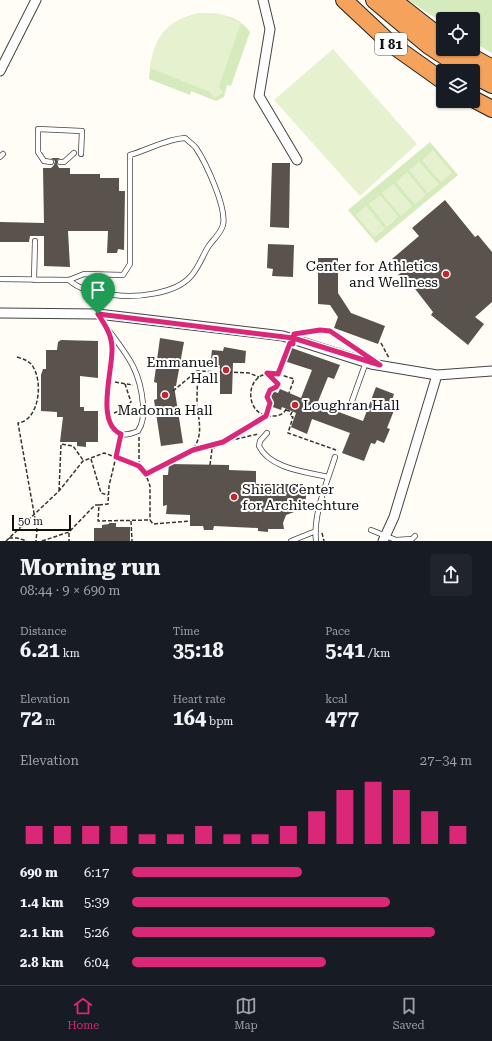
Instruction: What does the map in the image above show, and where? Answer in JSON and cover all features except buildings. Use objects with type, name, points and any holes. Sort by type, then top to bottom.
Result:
[{"type":"highway","name":"I 81","points":[[344,0],[391,44],[436,76]]},
{"type":"highway","name":"I 81","points":[[374,0],[428,46],[455,64]]},
{"type":"highway","points":[[393,0],[436,34]]},
{"type":"highway","points":[[471,56],[492,68]]},
{"type":"highway","points":[[480,79],[492,85]]},
{"type":"highway","points":[[480,103],[492,109]]},
{"type":"street","points":[[0,71],[36,0]]},
{"type":"street","points":[[263,0],[270,29],[259,96],[298,160]]},
{"type":"street","points":[[0,313],[98,314],[293,338],[366,362],[437,375],[492,371]]},
{"type":"street","points":[[384,539],[394,517],[437,375]]},
{"type":"lane","points":[[51,162],[44,161],[38,152],[38,129],[82,131],[81,154]]},
{"type":"lane","points":[[0,280],[69,280],[84,274],[123,275],[130,264],[130,155],[147,150],[173,139],[185,138],[196,148],[214,182],[220,202],[223,223],[219,235],[208,247],[200,264],[191,277],[178,287],[165,292],[123,296],[100,294],[76,287],[69,280]]},
{"type":"lane","points":[[60,162],[64,162],[74,153]]},
{"type":"lane","points":[[34,280],[35,241]]},
{"type":"lane","points":[[98,314],[135,367],[139,377],[143,418],[138,431],[133,433],[121,434],[113,429],[108,414],[108,379],[112,348],[111,336],[107,328]]},
{"type":"lane","points":[[352,401],[366,362]]},
{"type":"lane","points":[[267,433],[260,441],[259,446],[268,458],[284,466],[328,477]]},
{"type":"lane","points":[[316,541],[320,507],[335,457]]},
{"type":"lane","points":[[371,530],[384,539],[404,540],[412,539],[415,536]]},
{"type":"lane","points":[[291,541],[316,531]]},
{"type":"path","points":[[278,374],[290,343],[293,344],[294,334],[320,330],[330,331],[361,352]]},
{"type":"path","points":[[381,343],[394,367]]},
{"type":"path","points":[[17,357],[26,360],[31,364],[37,379],[38,394],[34,412],[28,420],[18,423],[37,530],[36,541]]},
{"type":"path","points":[[173,391],[197,371],[223,372]]},
{"type":"path","points":[[193,450],[198,443],[201,431],[197,399],[197,371]]},
{"type":"path","points":[[228,372],[249,373],[259,377]]},
{"type":"path","points":[[266,416],[270,403],[267,397],[270,390],[278,384],[267,373]]},
{"type":"path","points":[[266,416],[256,409],[251,399],[251,388],[259,377],[267,373],[278,374],[294,379],[289,393]]},
{"type":"path","points":[[113,381],[136,385]]},
{"type":"path","points":[[108,414],[120,412],[130,405],[130,398],[125,384]]},
{"type":"path","points":[[210,464],[212,449],[266,416],[276,416],[286,410],[292,412],[290,416],[294,417],[288,433],[341,452]]},
{"type":"path","points":[[42,541],[70,532],[92,506],[108,504],[109,486],[121,434]]},
{"type":"path","points":[[146,474],[193,450],[259,434]]},
{"type":"path","points":[[59,491],[61,444],[73,446],[83,460]]},
{"type":"path","points":[[6,541],[59,491],[83,460],[104,453],[139,466],[146,474],[150,486],[150,520],[153,524],[173,521],[190,521]]},
{"type":"path","points":[[91,458],[101,493],[108,495]]},
{"type":"path","points":[[98,505],[98,521],[150,520]]},
{"type":"path","points":[[132,521],[132,541]]},
{"type":"path","points":[[322,528],[324,541]]},
{"type":"path","points":[[70,532],[70,541]]},
{"type":"path","points":[[9,538],[17,538],[27,541]]},
{"type":"green space","points":[[408,0],[492,0],[492,53],[480,46],[480,12],[436,12],[436,18]]},
{"type":"green space","points":[[199,13],[227,16],[240,22],[250,32],[231,86],[227,85],[224,97],[216,101],[191,91],[190,95],[149,79],[150,66],[156,45],[167,28],[186,17]]},
{"type":"green space","points":[[199,13],[217,13],[241,23],[219,86],[223,93],[214,98],[210,92],[150,68],[155,47],[164,31],[179,20]]},
{"type":"green space","points":[[333,49],[417,144],[360,196],[274,100]]},
{"type":"green space","points":[[430,142],[458,175],[376,243],[348,210]]},
{"type":"green space","points":[[433,150],[452,173],[441,182],[422,160]]},
{"type":"green space","points":[[419,162],[439,184],[428,193],[409,170]]},
{"type":"green space","points":[[407,172],[426,195],[415,204],[396,182]]},
{"type":"green space","points":[[393,184],[412,206],[401,216],[382,193]]},
{"type":"green space","points":[[380,195],[398,217],[387,227],[369,204]]},
{"type":"green space","points":[[366,206],[385,229],[374,237],[356,215]]},
{"type":"place","name":"Center for Athletics and Wellness","points":[[446,274]]},
{"type":"place","name":"Emmanuel Hall","points":[[226,370]]},
{"type":"place","name":"Madonna Hall","points":[[165,395]]},
{"type":"place","name":"Loughran Hall","points":[[295,405]]},
{"type":"place","name":"Shield Center for Architechture","points":[[234,497]]},
{"type":"route","points":[[98,314],[111,336],[112,348],[108,379],[108,414],[110,425],[121,434],[116,457],[139,466],[146,474],[193,450],[223,442],[266,416],[265,415],[270,403],[267,397],[270,390],[278,384],[267,373],[278,374],[290,343],[293,344],[293,338],[371,364],[380,365],[330,331],[320,330],[294,334],[293,338],[98,314]]}]
